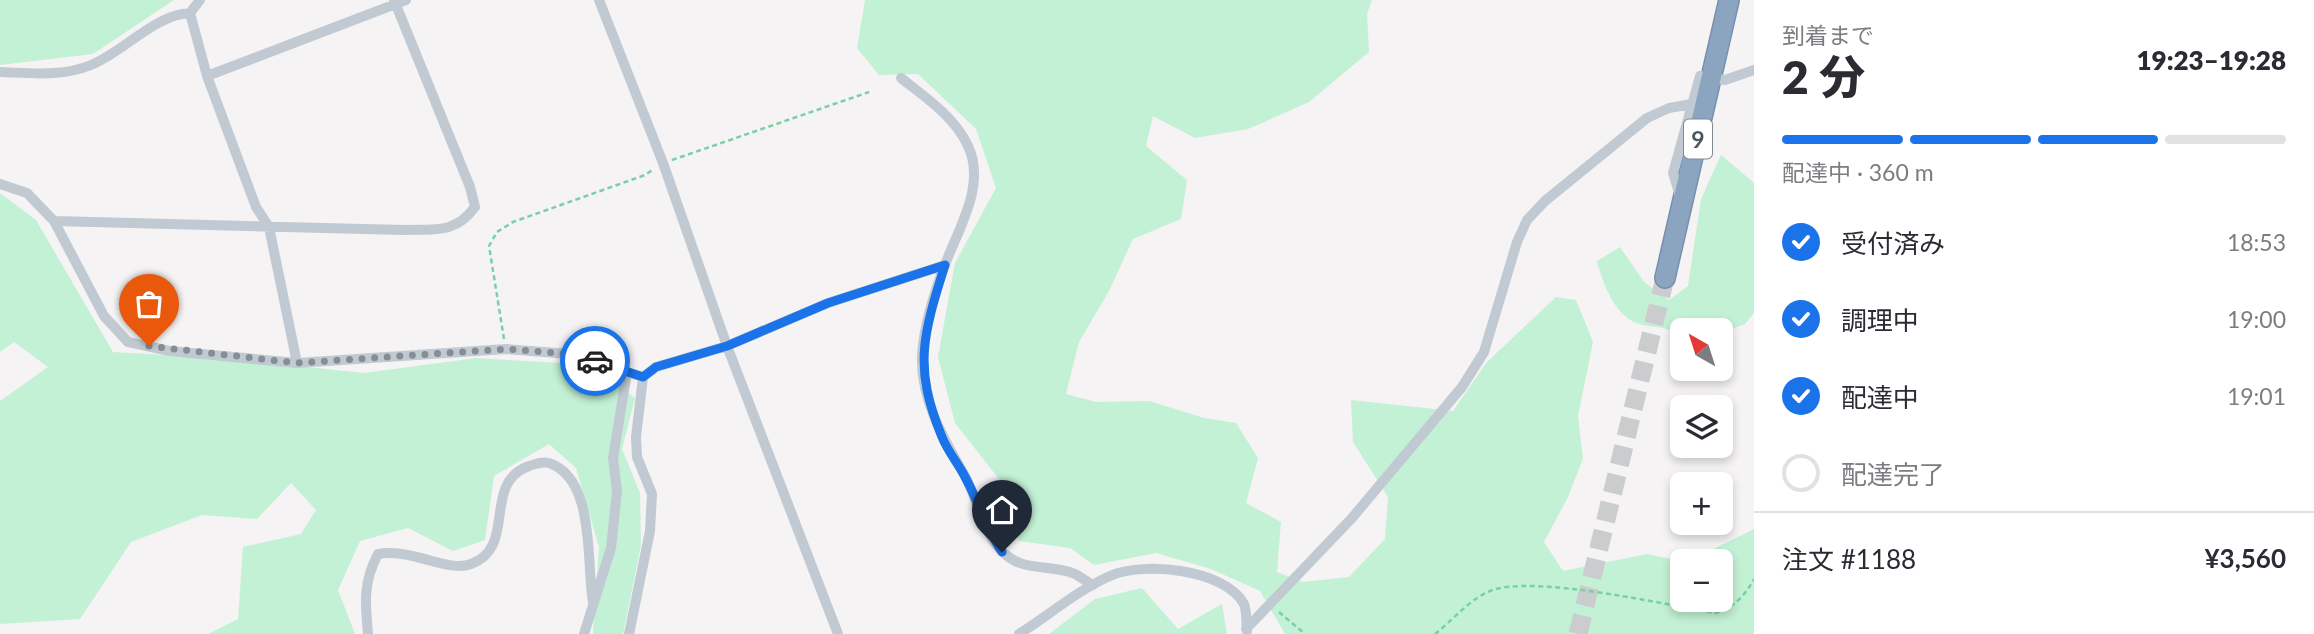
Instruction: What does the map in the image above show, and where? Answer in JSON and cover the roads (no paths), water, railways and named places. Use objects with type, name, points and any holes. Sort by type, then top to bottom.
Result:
[{"type":"highway","name":"9","points":[[1665,278],[1729,0]]},
{"type":"street","points":[[0,72],[55,74],[91,65],[174,14],[190,13],[200,0]]},
{"type":"street","points":[[599,0],[663,163],[727,346],[838,634]]},
{"type":"street","points":[[54,222],[446,229],[465,221],[475,207],[471,187],[398,1],[207,76]]},
{"type":"street","points":[[190,13],[207,76],[256,207],[269,227],[297,363]]},
{"type":"street","points":[[1683,205],[1673,173],[1700,76],[1725,80],[1754,70]]},
{"type":"street","points":[[901,78],[946,114],[968,144],[974,163],[974,185],[965,216],[945,265],[927,324],[922,355],[924,384],[943,439],[965,476],[988,531],[1002,552],[1015,563],[1074,573],[1093,585]]},
{"type":"street","points":[[1247,632],[1352,518],[1462,387],[1484,352],[1517,242],[1528,220],[1545,201],[1647,118],[1669,108],[1692,104]]},
{"type":"street","points":[[0,184],[27,193],[54,222],[104,316],[128,342],[170,351],[297,363],[506,349],[570,354],[643,377]]},
{"type":"street","points":[[629,634],[627,629],[650,531],[652,494],[637,457],[636,437],[643,377],[656,367],[727,346],[828,303],[945,265]]},
{"type":"street","points":[[584,634],[611,548],[617,491],[612,458],[626,372]]},
{"type":"street","points":[[368,634],[364,592],[368,572],[378,554],[409,553],[454,566],[474,563],[494,546],[502,489],[519,470],[543,461],[561,467],[578,491],[591,550],[589,579],[593,602]]},
{"type":"street","points":[[1020,634],[1093,585],[1112,575],[1130,570],[1206,575],[1231,588],[1245,606],[1247,632]]},
{"type":"tunnel","points":[[1578,634],[1665,278]]}]
